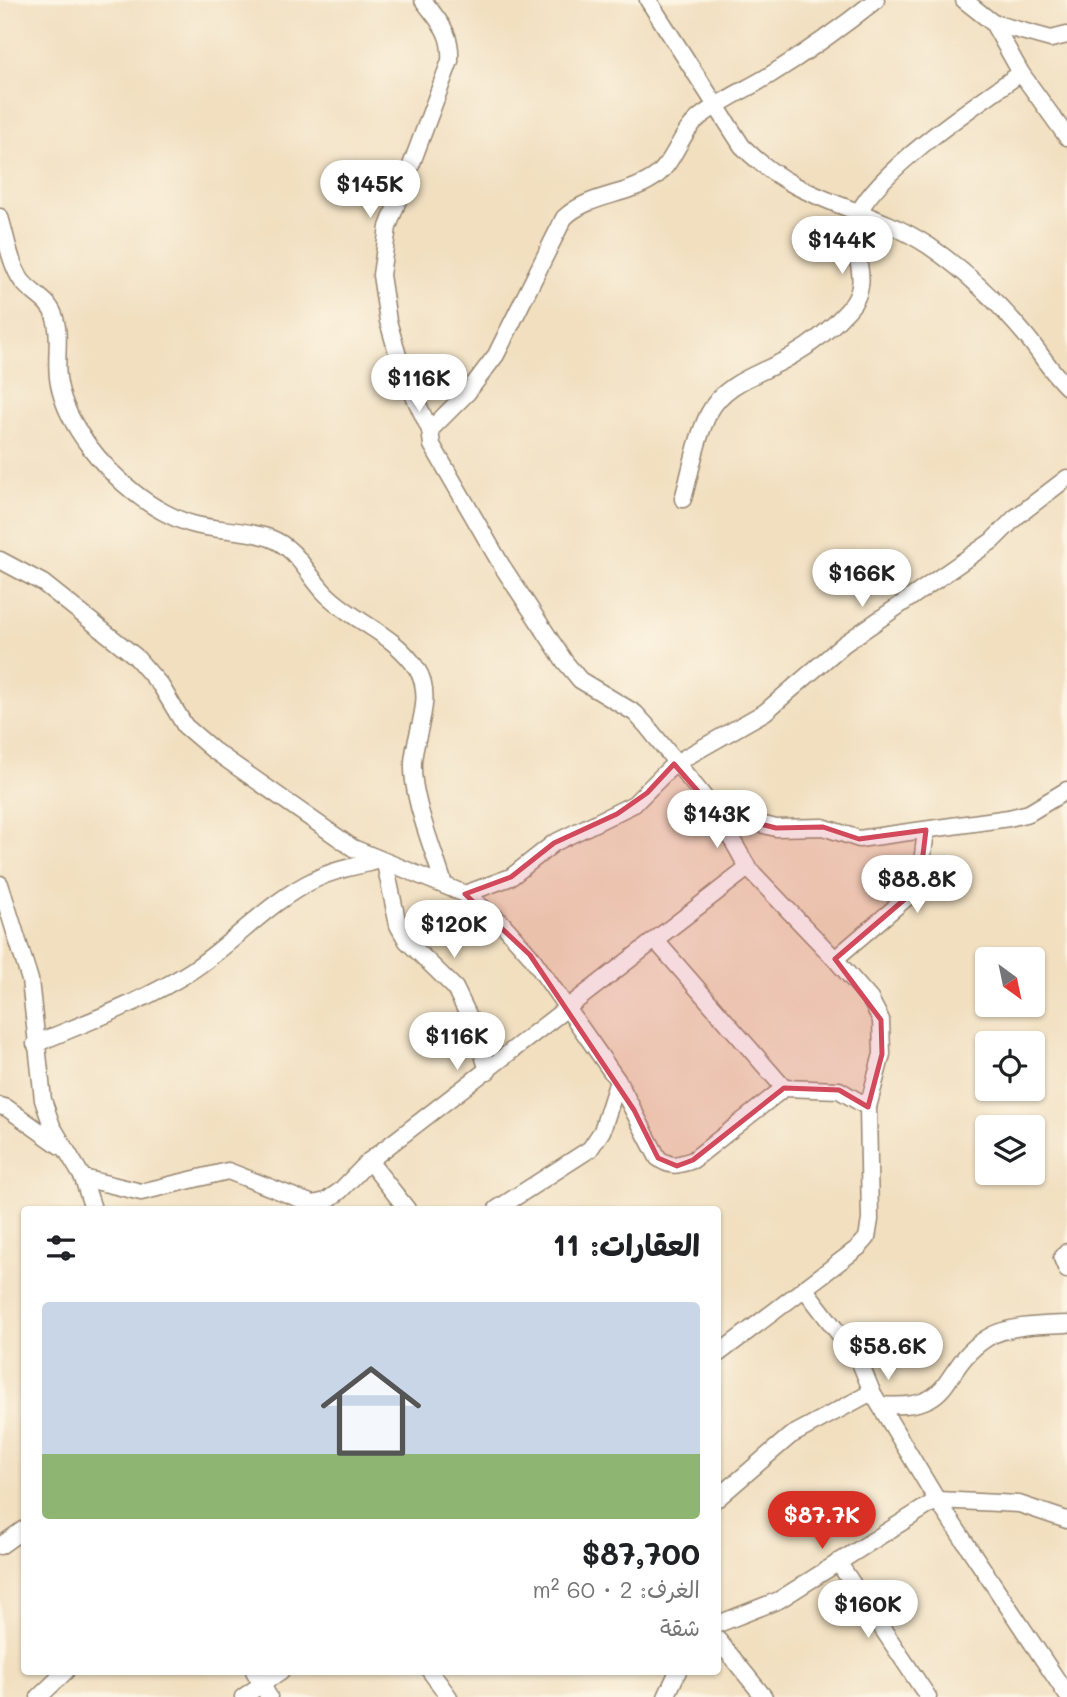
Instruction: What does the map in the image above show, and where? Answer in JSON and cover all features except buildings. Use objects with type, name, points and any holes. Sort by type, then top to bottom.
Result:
[{"type":"street","points":[[423,0],[446,31],[451,44],[450,61],[387,227],[381,275],[388,321],[403,373],[430,430],[432,445],[496,555],[565,662],[580,680],[635,713],[717,814],[748,868],[835,959],[870,999],[881,1020],[882,1054],[868,1107],[870,1220],[867,1238],[721,1352]]},
{"type":"street","points":[[648,0],[742,146],[761,165],[803,192],[926,244],[973,279],[1009,316],[1067,387]]},
{"type":"street","points":[[430,430],[474,384],[496,355],[565,218],[574,209],[639,186],[656,175],[667,165],[691,124],[771,74],[876,0]]},
{"type":"street","points":[[964,0],[993,23],[1021,73],[1067,137]]},
{"type":"street","points":[[993,23],[1051,39],[1067,35]]},
{"type":"street","points":[[683,499],[709,412],[728,389],[790,357],[821,335],[849,309],[859,294],[862,270],[853,229],[858,214],[911,154],[1021,73]]},
{"type":"street","points":[[0,216],[23,283],[45,300],[54,314],[57,328],[58,382],[68,411],[106,465],[136,494],[191,524],[267,536],[283,543],[301,561],[324,592],[386,635],[419,672],[425,703],[413,763],[419,798],[444,885]]},
{"type":"street","points":[[465,894],[511,877],[554,843],[617,814],[647,793],[674,764],[765,712],[844,644],[992,541],[1016,517],[1067,478]]},
{"type":"street","points":[[0,560],[43,583],[135,656],[161,686],[185,726],[199,739],[353,848],[465,894],[516,938],[618,1081],[658,1158],[666,1165],[677,1166],[693,1160],[784,1088],[839,1090],[868,1107]]},
{"type":"street","points":[[717,814],[776,828],[823,827],[859,839],[1029,813],[1067,790]]},
{"type":"street","points":[[835,959],[919,887],[926,830]]},
{"type":"street","points":[[35,1044],[165,987],[216,954],[289,894],[315,879],[340,869],[382,862]]},
{"type":"street","points":[[382,862],[398,925],[407,941],[454,988],[475,1029],[488,1071]]},
{"type":"street","points":[[83,1178],[141,1192],[228,1171],[313,1203],[326,1201],[340,1191],[369,1161],[567,1011],[748,868]]},
{"type":"street","points":[[0,884],[30,980],[43,1100],[52,1126],[83,1178],[92,1206]]},
{"type":"street","points":[[656,941],[784,1088]]},
{"type":"street","points":[[502,1206],[590,1149],[602,1131],[618,1081]]},
{"type":"street","points":[[0,1106],[7,1108],[68,1152]]},
{"type":"street","points":[[369,1161],[405,1206]]},
{"type":"street","points":[[1067,1252],[1062,1258],[1067,1270]]},
{"type":"street","points":[[804,1288],[859,1360],[876,1398],[937,1500],[1067,1695]]},
{"type":"street","points":[[721,1495],[790,1436],[876,1398],[907,1407],[938,1395],[970,1353],[990,1336],[1041,1325],[1067,1324]]},
{"type":"street","points":[[721,1623],[764,1608],[937,1500],[1019,1504],[1067,1520]]},
{"type":"street","points":[[0,1546],[21,1531]]},
{"type":"street","points":[[838,1562],[928,1697]]},
{"type":"street","points":[[721,1644],[764,1697]]},
{"type":"street","points":[[39,1697],[62,1675]]},
{"type":"street","points":[[433,1675],[449,1697]]},
{"type":"street","points":[[666,1697],[676,1675]]},
{"type":"street","points":[[243,1697],[262,1684]]},
{"type":"highlighted area","points":[[674,764],[717,813],[776,828],[823,827],[859,839],[926,830],[919,887],[835,959],[881,1020],[882,1054],[868,1107],[839,1090],[784,1088],[693,1160],[677,1166],[658,1158],[634,1110],[530,955],[465,894],[511,877],[554,843],[617,814],[647,793]]}]
